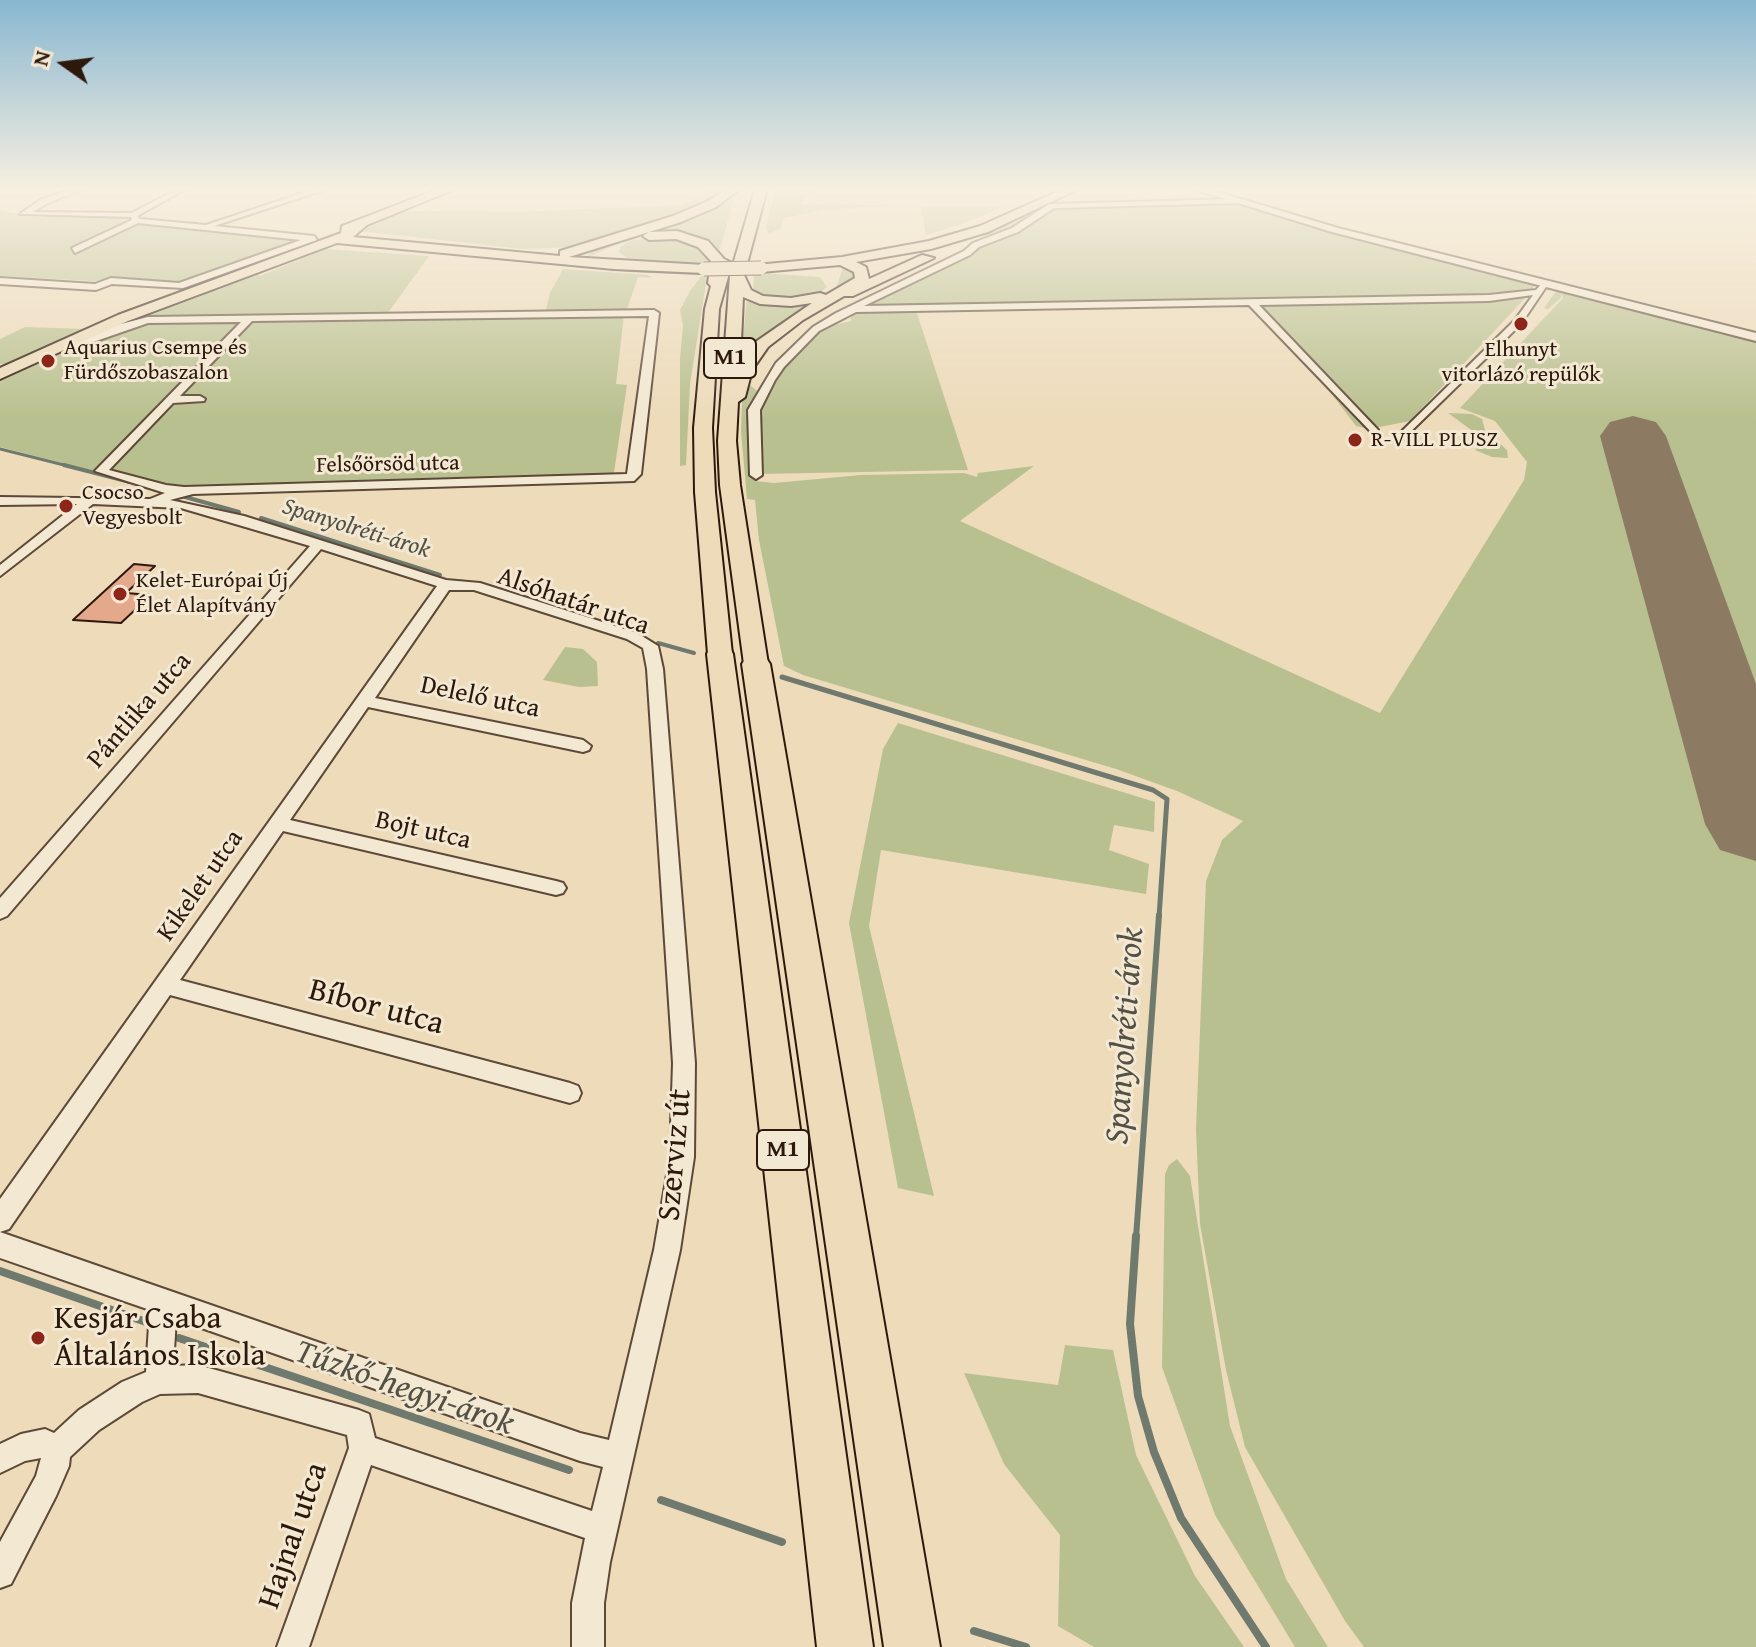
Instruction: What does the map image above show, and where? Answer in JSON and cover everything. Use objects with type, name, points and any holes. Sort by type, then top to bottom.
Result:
[{"type":"highway","name":"M1","points":[[738,659],[845,1647]]},
{"type":"highway","name":"M1","points":[[738,659],[912,1647]]},
{"type":"main road","points":[[4,370],[261,266]]},
{"type":"main road","points":[[650,266],[805,270],[831,278],[835,286],[824,295],[782,302],[749,295],[737,275]]},
{"type":"main road","points":[[675,266],[704,269]]},
{"type":"main road","points":[[716,266],[714,281],[717,288]]},
{"type":"main road","name":"M1","points":[[724,266],[717,288],[706,359],[703,428],[738,659]]},
{"type":"main road","name":"M1","points":[[738,659],[727,441],[730,357],[740,266]]},
{"type":"main road","points":[[761,268],[786,266]]},
{"type":"main road","points":[[727,441],[736,424],[737,390],[756,352],[791,322],[862,280],[861,270],[852,266]]},
{"type":"main road","points":[[825,303],[909,266]]},
{"type":"street","points":[[0,281],[96,287],[111,281],[180,286],[242,266]]},
{"type":"street","points":[[756,475],[754,410],[780,365],[816,329],[940,266]]},
{"type":"street","points":[[1468,266],[1756,337]]},
{"type":"street","points":[[855,309],[1489,298],[1542,286]]},
{"type":"street","points":[[1399,440],[1518,322],[1542,286]]},
{"type":"street","points":[[1253,304],[1374,432]]},
{"type":"street","name":"Felsőörsöd utca","points":[[153,502],[184,490],[625,480],[635,474],[654,313],[249,319]]},
{"type":"street","points":[[50,350],[63,349],[141,321],[249,319]]},
{"type":"street","points":[[184,490],[165,489],[101,471],[249,319]]},
{"type":"street","points":[[170,400],[200,399]]},
{"type":"street","points":[[0,572],[90,500]]},
{"type":"street","name":"Alsóhatár utca","points":[[0,501],[153,502],[200,509],[628,641],[652,655]]},
{"type":"street","name":"Pántlika utca","points":[[0,911],[319,544]]},
{"type":"street","name":"Kikelet utca","points":[[0,1220],[446,584]]},
{"type":"street","name":"Szerviz út","points":[[588,1647],[588,1603],[602,1528],[667,1250],[682,1157],[684,1063],[652,655]]},
{"type":"street","name":"Delelő utca","points":[[366,701],[583,746]]},
{"type":"street","name":"Bojt utca","points":[[279,824],[556,888]]},
{"type":"street","name":"Bíbor utca","points":[[165,985],[570,1093]]},
{"type":"street","points":[[0,1245],[580,1447],[618,1456]]},
{"type":"street","points":[[159,1380],[164,1302]]},
{"type":"street","points":[[0,1573],[46,1486],[55,1466],[56,1450],[89,1420],[132,1392],[159,1380],[198,1379],[359,1424],[363,1448],[602,1528]]},
{"type":"street","points":[[0,1459],[21,1448],[45,1443],[56,1450]]},
{"type":"street","name":"Hajnal utca","points":[[293,1647],[363,1448]]},
{"type":"green space","points":[[0,266],[240,266],[186,286],[0,276]]},
{"type":"green space","points":[[284,266],[422,266],[387,314],[624,315],[616,384],[627,385],[613,479],[190,487],[172,491],[0,447],[0,380],[170,302],[256,273],[260,276]]},
{"type":"green space","points":[[844,266],[858,274],[857,279],[762,337],[741,359],[747,297],[812,302],[835,291]]},
{"type":"green space","points":[[940,266],[1480,266],[1526,278],[1535,284],[1531,292],[1410,421],[1369,429],[1356,426],[1308,363],[1252,304],[916,310],[968,470],[758,474],[755,409],[770,380],[820,328],[851,321],[850,313],[856,306]]},
{"type":"green space","points":[[563,269],[648,275],[652,278],[638,277],[626,312],[545,313],[550,293]]},
{"type":"green space","points":[[761,273],[820,277],[827,287],[819,293],[771,299],[753,293],[754,276]]},
{"type":"green space","points":[[702,275],[707,277],[690,384],[686,465],[680,466],[683,325],[680,310]]},
{"type":"green space","points":[[1557,290],[1756,340],[1756,1647],[1364,1647],[1345,1621],[1245,1447],[1226,1370],[1200,1224],[1196,1129],[1206,881],[1222,840],[1243,821],[1177,791],[1116,769],[803,675],[784,666],[759,540],[755,500],[747,499],[741,431],[742,404],[749,384],[757,391],[750,409],[755,481],[774,483],[861,475],[964,473],[977,477],[978,473],[1034,466],[960,521],[1380,713],[1524,480],[1527,462],[1495,421],[1460,408],[1563,298],[1561,293],[1561,298],[1548,309],[1544,308]]},
{"type":"green space","points":[[25,327],[85,329],[10,364],[0,364],[0,339]]},
{"type":"green space","points":[[1448,413],[1472,414],[1482,419],[1485,430],[1507,450],[1508,458],[1492,457],[1475,450],[1485,440]]},
{"type":"green space","points":[[565,647],[583,649],[597,662],[598,686],[579,687],[543,680]]},
{"type":"green space","points":[[898,723],[1155,802],[1154,832],[1114,825],[1109,850],[1149,864],[1146,894],[881,850],[869,926],[934,1196],[898,1188],[849,923],[883,749]]},
{"type":"green space","points":[[1177,1159],[1190,1176],[1230,1426],[1286,1579],[1328,1647],[1295,1647],[1215,1515],[1162,1367],[1165,1174],[1169,1165]]},
{"type":"green space","points":[[1065,1345],[1113,1350],[1136,1455],[1195,1576],[1244,1647],[1094,1647],[1058,1626],[1060,1535],[1004,1464],[964,1373],[1058,1385]]},
{"type":"building","name":"Kelet-Európai Új Élet Alapítvány","points":[[134,564],[155,566],[126,593],[151,595],[121,623],[73,620]]},
{"type":"waterway","points":[[577,266],[700,274]]},
{"type":"waterway","name":"Spanyolréti-árok","points":[[0,449],[64,465]]},
{"type":"waterway","name":"Spanyolréti-árok","points":[[64,465],[72,467]]},
{"type":"waterway","name":"Spanyolréti-árok","points":[[64,465],[130,482]]},
{"type":"waterway","name":"Spanyolréti-árok","points":[[178,495],[239,512]]},
{"type":"waterway","name":"Spanyolréti-árok","points":[[261,518],[440,575]]},
{"type":"waterway","name":"Spanyolréti-árok","points":[[658,643],[694,653]]},
{"type":"waterway","name":"Spanyolréti-árok","points":[[782,677],[1153,790],[1167,799],[1159,917]]},
{"type":"waterway","name":"Spanyolréti-árok","points":[[1136,1238],[1159,915]]},
{"type":"waterway","name":"Spanyolréti-árok","points":[[1136,1236],[1130,1324],[1138,1396],[1154,1452],[1181,1518],[1266,1647]]},
{"type":"waterway","name":"Tűzkő-hegyi-árok","points":[[0,1271],[149,1323]]},
{"type":"waterway","name":"Tűzkő-hegyi-árok","points":[[179,1338],[569,1470]]},
{"type":"waterway","name":"Tűzkő-hegyi-árok","points":[[661,1500],[782,1542]]},
{"type":"waterway","name":"Tűzkő-hegyi-árok","points":[[974,1631],[1026,1647]]},
{"type":"runway","points":[[1633,436],[1756,824]]},
{"type":"place","name":"Elhunyt vitorlázó repülők","points":[[1521,324]]},
{"type":"place","name":"Aquarius Csempe és Fürdőszobaszalon","points":[[48,361]]},
{"type":"place","name":"R-VILL PLUSZ","points":[[1355,440]]},
{"type":"place","name":"Csocso Vegyesbolt","points":[[66,506]]},
{"type":"place","name":"Kelet-Európai Új Élet Alapítvány","points":[[120,594]]},
{"type":"place","name":"Kesjár Csaba Általános Iskola","points":[[38,1338]]}]
